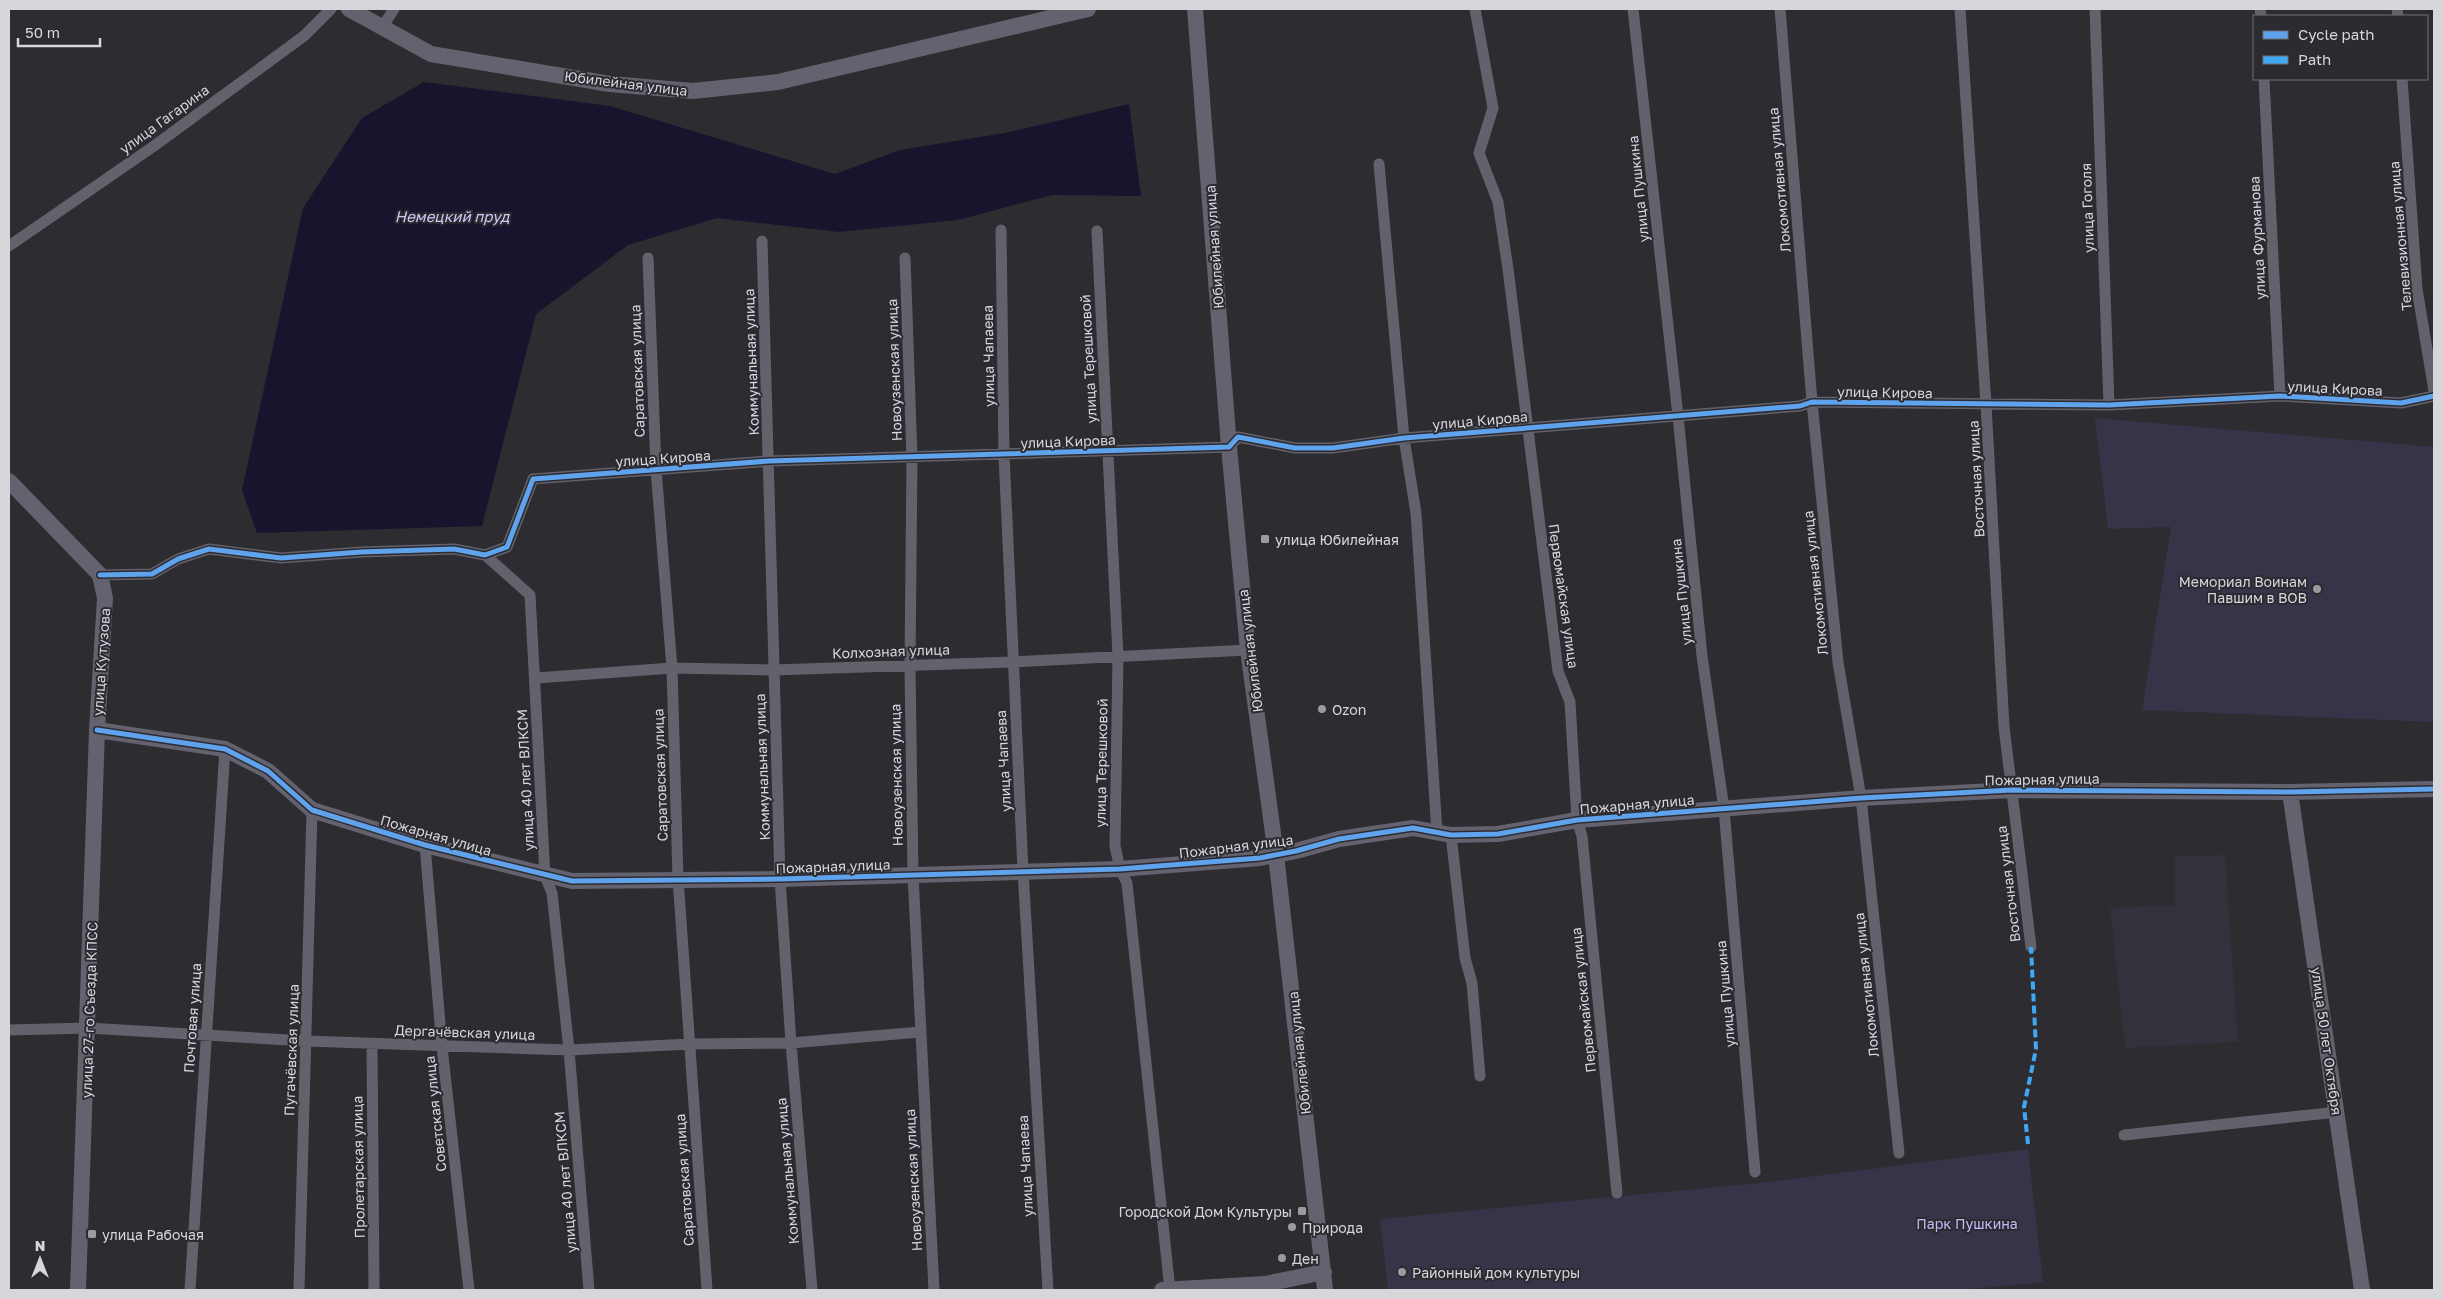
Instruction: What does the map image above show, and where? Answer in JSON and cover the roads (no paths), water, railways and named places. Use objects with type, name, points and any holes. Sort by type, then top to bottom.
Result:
[{"type":"street","name":"улица Гагарина","points":[[9,246],[154,146],[304,36],[331,9]]},
{"type":"street","name":"Юбилейная улица","points":[[349,9],[431,54],[610,84],[692,91],[778,82],[1088,9]]},
{"type":"street","points":[[383,26],[394,9]]},
{"type":"street","name":"Юбилейная улица","points":[[1195,9],[1228,447],[1248,650],[1276,855],[1325,1290]]},
{"type":"street","name":"Первомайская улица","points":[[1475,9],[1493,108],[1479,153],[1498,202],[1558,671],[1570,702],[1577,820],[1582,836],[1617,1193]]},
{"type":"street","name":"улица Пушкина","points":[[1633,9],[1678,416],[1702,656],[1724,809],[1755,1172]]},
{"type":"street","name":"Локомотивная улица","points":[[1780,9],[1812,402],[1838,662],[1861,798],[1899,1153]]},
{"type":"street","name":"Восточная улица","points":[[1960,9],[1986,405],[2004,727],[2031,948]]},
{"type":"street","name":"улица Гоголя","points":[[2094,9],[2109,405]]},
{"type":"street","name":"улица Фурманова","points":[[2264,80],[2280,396]]},
{"type":"street","name":"Телевизионная улица","points":[[2402,80],[2417,289],[2434,391]]},
{"type":"street","points":[[1379,164],[1404,438],[1416,513],[1444,834],[1465,958],[1472,983],[1480,1076]]},
{"type":"street","name":"улица Чапаева","points":[[1001,230],[1004,455],[1023,872],[1048,1290]]},
{"type":"street","name":"улица Терешковой","points":[[1097,231],[1118,656],[1115,846],[1120,869],[1127,883],[1170,1290]]},
{"type":"street","name":"Коммунальная улица","points":[[762,241],[780,879],[791,1043],[812,1290]]},
{"type":"street","name":"Саратовская улица","points":[[648,258],[656,469],[672,668],[678,878],[707,1290]]},
{"type":"street","name":"Новоузенская улица","points":[[905,258],[912,457],[910,666],[913,875],[934,1290]]},
{"type":"street","name":"улица Кирова","points":[[485,555],[507,547],[533,479],[768,461],[1228,447],[1238,437],[1296,448],[1333,448],[1404,438],[1800,406],[1812,402],[2109,405],[2280,396],[2401,403],[2434,396]]},
{"type":"street","points":[[9,481],[100,575],[152,574],[178,559],[209,549],[281,558],[362,552],[454,549],[485,555]]},
{"type":"street","name":"улица 40 лет ВЛКСМ","points":[[485,555],[530,595],[536,678],[545,876],[552,892],[569,1050],[589,1290]]},
{"type":"street","name":"улица Кутузова","points":[[97,730],[105,598],[100,575]]},
{"type":"street","name":"Колхозная улица","points":[[536,678],[672,668],[774,670],[910,666],[1248,650]]},
{"type":"street","name":"Пожарная улица","points":[[97,730],[226,749],[268,771],[312,810],[425,845],[545,876],[572,881],[678,878],[780,879],[1120,869],[1276,855],[1340,839],[1412,828],[1444,834],[1498,834],[1577,820],[1861,798],[2012,790],[2290,792],[2434,789]]},
{"type":"street","name":"улица 27-го Съезда КПСС","points":[[78,1290],[97,730]]},
{"type":"street","name":"Почтовая улица","points":[[190,1290],[205,1036],[226,749]]},
{"type":"street","name":"улица 50 лет Октября","points":[[2290,792],[2338,1112],[2362,1290]]},
{"type":"street","name":"Пугачёвская улица","points":[[299,1290],[312,810]]},
{"type":"street","name":"Советская улица","points":[[425,845],[442,1047],[470,1290]]},
{"type":"street","name":"Дергачёвская улица","points":[[9,1030],[88,1028],[306,1041],[569,1050],[690,1044],[791,1043],[920,1032]]},
{"type":"street","name":"Пролетарская улица","points":[[372,1044],[374,1290]]},
{"type":"street","points":[[2124,1135],[2338,1112]]},
{"type":"street","points":[[1162,1290],[1266,1284],[1324,1272]]},
{"type":"water","name":"Немецкий пруд","points":[[424,82],[610,106],[835,174],[900,150],[1005,133],[1129,104],[1141,196],[1052,195],[958,220],[839,232],[717,218],[628,245],[536,314],[482,526],[257,533],[242,490],[303,208],[362,118]]},
{"type":"place","name":"улица Юбилейная","points":[[1265,539]]},
{"type":"place","name":"Мемориал Воинам Павшим в ВОВ","points":[[2317,589]]},
{"type":"place","name":"Ozon","points":[[1322,709]]},
{"type":"place","name":"Городской Дом Культуры","points":[[1302,1211]]},
{"type":"place","name":"Природа","points":[[1292,1227]]},
{"type":"place","name":"улица Рабочая","points":[[92,1234]]},
{"type":"place","name":"Ден","points":[[1282,1258]]},
{"type":"place","name":"Районный дом культуры","points":[[1402,1272]]},
{"type":"park label","name":"Парк Пушкина","points":[[1967,1223]]}]
